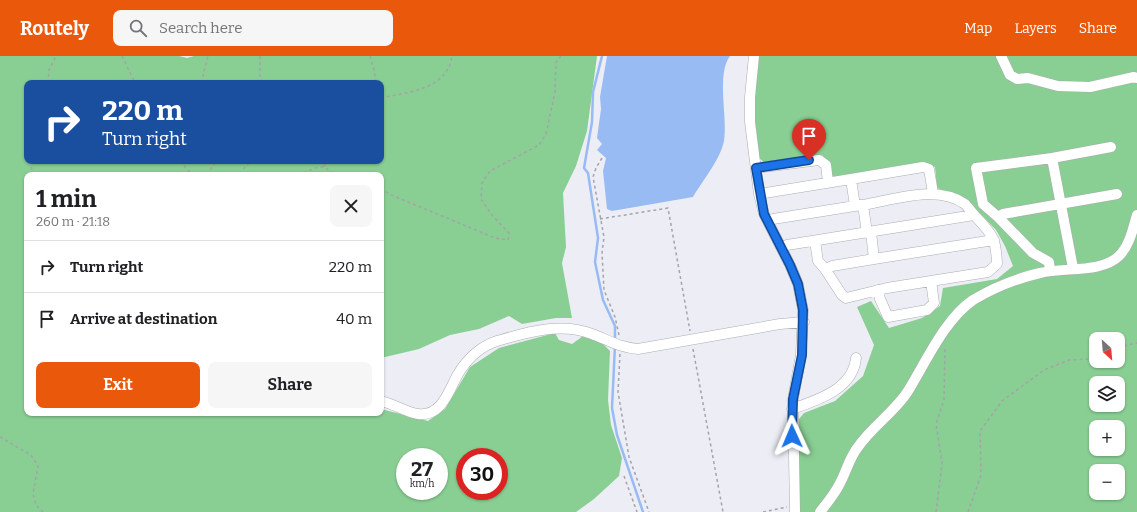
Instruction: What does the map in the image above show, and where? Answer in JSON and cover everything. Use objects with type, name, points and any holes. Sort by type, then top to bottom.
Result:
[{"type":"street","points":[[754,56],[750,97],[750,122],[760,194],[764,214],[782,248],[798,284],[803,310],[804,322],[802,355],[792,409],[795,509]]},
{"type":"street","points":[[1001,56],[1010,75],[1017,79],[1028,78],[1058,86],[1090,87],[1137,78]]},
{"type":"street","points":[[1050,271],[1048,262],[1033,253],[983,204],[976,168],[1052,158],[1111,147]]},
{"type":"street","points":[[1052,158],[1073,268]]},
{"type":"street","points":[[756,168],[819,160],[826,165],[828,182]]},
{"type":"street","points":[[760,194],[923,167],[929,169],[933,193]]},
{"type":"street","points":[[851,179],[869,233],[874,259]]},
{"type":"street","points":[[768,221],[933,193],[945,195],[965,204],[992,234],[996,248],[997,264],[988,272],[878,290],[846,298],[842,295],[818,261],[815,241]]},
{"type":"street","points":[[998,218],[1003,214],[1061,202],[1117,194]]},
{"type":"street","points":[[782,248],[787,245],[869,233],[974,214]]},
{"type":"street","points":[[820,512],[840,485],[856,448],[869,432],[894,409],[907,393],[941,338],[960,312],[984,294],[1025,277],[1050,271],[1073,268],[1093,268],[1107,264],[1118,257],[1126,247],[1137,214]]},
{"type":"street","points":[[825,269],[832,266],[994,240]]},
{"type":"street","points":[[878,290],[880,299],[888,317],[927,310],[934,302],[931,281]]},
{"type":"street","points":[[384,402],[392,403],[417,414],[432,412],[442,404],[459,373],[481,348],[495,342],[553,328],[573,328],[593,334],[615,345],[638,349],[780,324],[804,322]]},
{"type":"street","points":[[792,409],[829,394],[842,384],[855,368],[856,358]]},
{"type":"path","points":[[48,80],[49,70],[56,56]]},
{"type":"path","points":[[122,56],[134,80]]},
{"type":"path","points":[[204,80],[203,75],[208,56]]},
{"type":"path","points":[[260,56],[261,80]]},
{"type":"path","points":[[370,56],[376,80]]},
{"type":"path","points":[[384,97],[428,87],[443,76],[452,56]]},
{"type":"path","points":[[384,190],[389,194],[495,238],[508,240],[509,233],[492,215],[481,199],[482,183],[490,171],[539,145],[546,134],[555,92],[556,62],[561,56]]},
{"type":"path","points":[[183,164],[189,172]]},
{"type":"path","points":[[306,172],[318,167],[324,167],[331,172]]},
{"type":"path","points":[[936,512],[942,463],[936,424],[944,400],[945,346],[941,338]]},
{"type":"path","points":[[1125,346],[1137,343]]},
{"type":"path","points":[[968,512],[981,475],[980,431],[1002,401],[1044,370],[1069,360],[1089,359]]},
{"type":"path","points":[[0,437],[31,454],[38,466],[33,494],[36,505],[43,512]]},
{"type":"path","points":[[624,476],[637,512]]},
{"type":"path","points":[[763,512],[795,509]]},
{"type":"green space","points":[[0,56],[179,56],[187,58],[194,56],[597,56],[587,131],[576,166],[563,193],[566,247],[562,263],[572,318],[556,318],[522,324],[509,316],[479,329],[450,335],[419,349],[384,357],[384,172],[24,172],[24,416],[384,416],[384,410],[428,421],[445,409],[470,367],[499,348],[555,333],[559,340],[572,344],[583,336],[602,343],[610,351],[608,400],[611,425],[622,458],[619,476],[594,499],[576,512],[0,512]]},
{"type":"green space","points":[[759,56],[1137,56],[1137,512],[799,512],[795,424],[804,413],[835,401],[863,376],[874,345],[857,307],[871,301],[889,328],[922,318],[940,306],[943,288],[997,279],[1013,266],[1005,246],[996,230],[968,201],[937,188],[935,167],[929,164],[832,177],[829,162],[822,155],[765,163],[757,156],[753,96]]},
{"type":"water","points":[[607,56],[730,56],[726,64],[723,85],[724,141],[715,163],[693,197],[612,211],[607,209],[603,171],[606,158],[597,150],[602,144],[597,138],[601,109],[600,97]]},
{"type":"waterway","points":[[602,56],[593,92],[592,122],[584,168],[588,173],[598,238],[595,262],[603,300],[615,326],[615,340]]},
{"type":"waterway","points":[[615,345],[612,408],[617,435],[643,512]]},
{"type":"route","points":[[792,436],[793,399],[802,355],[804,322],[803,310],[798,284],[764,214],[756,168],[809,160]]}]
